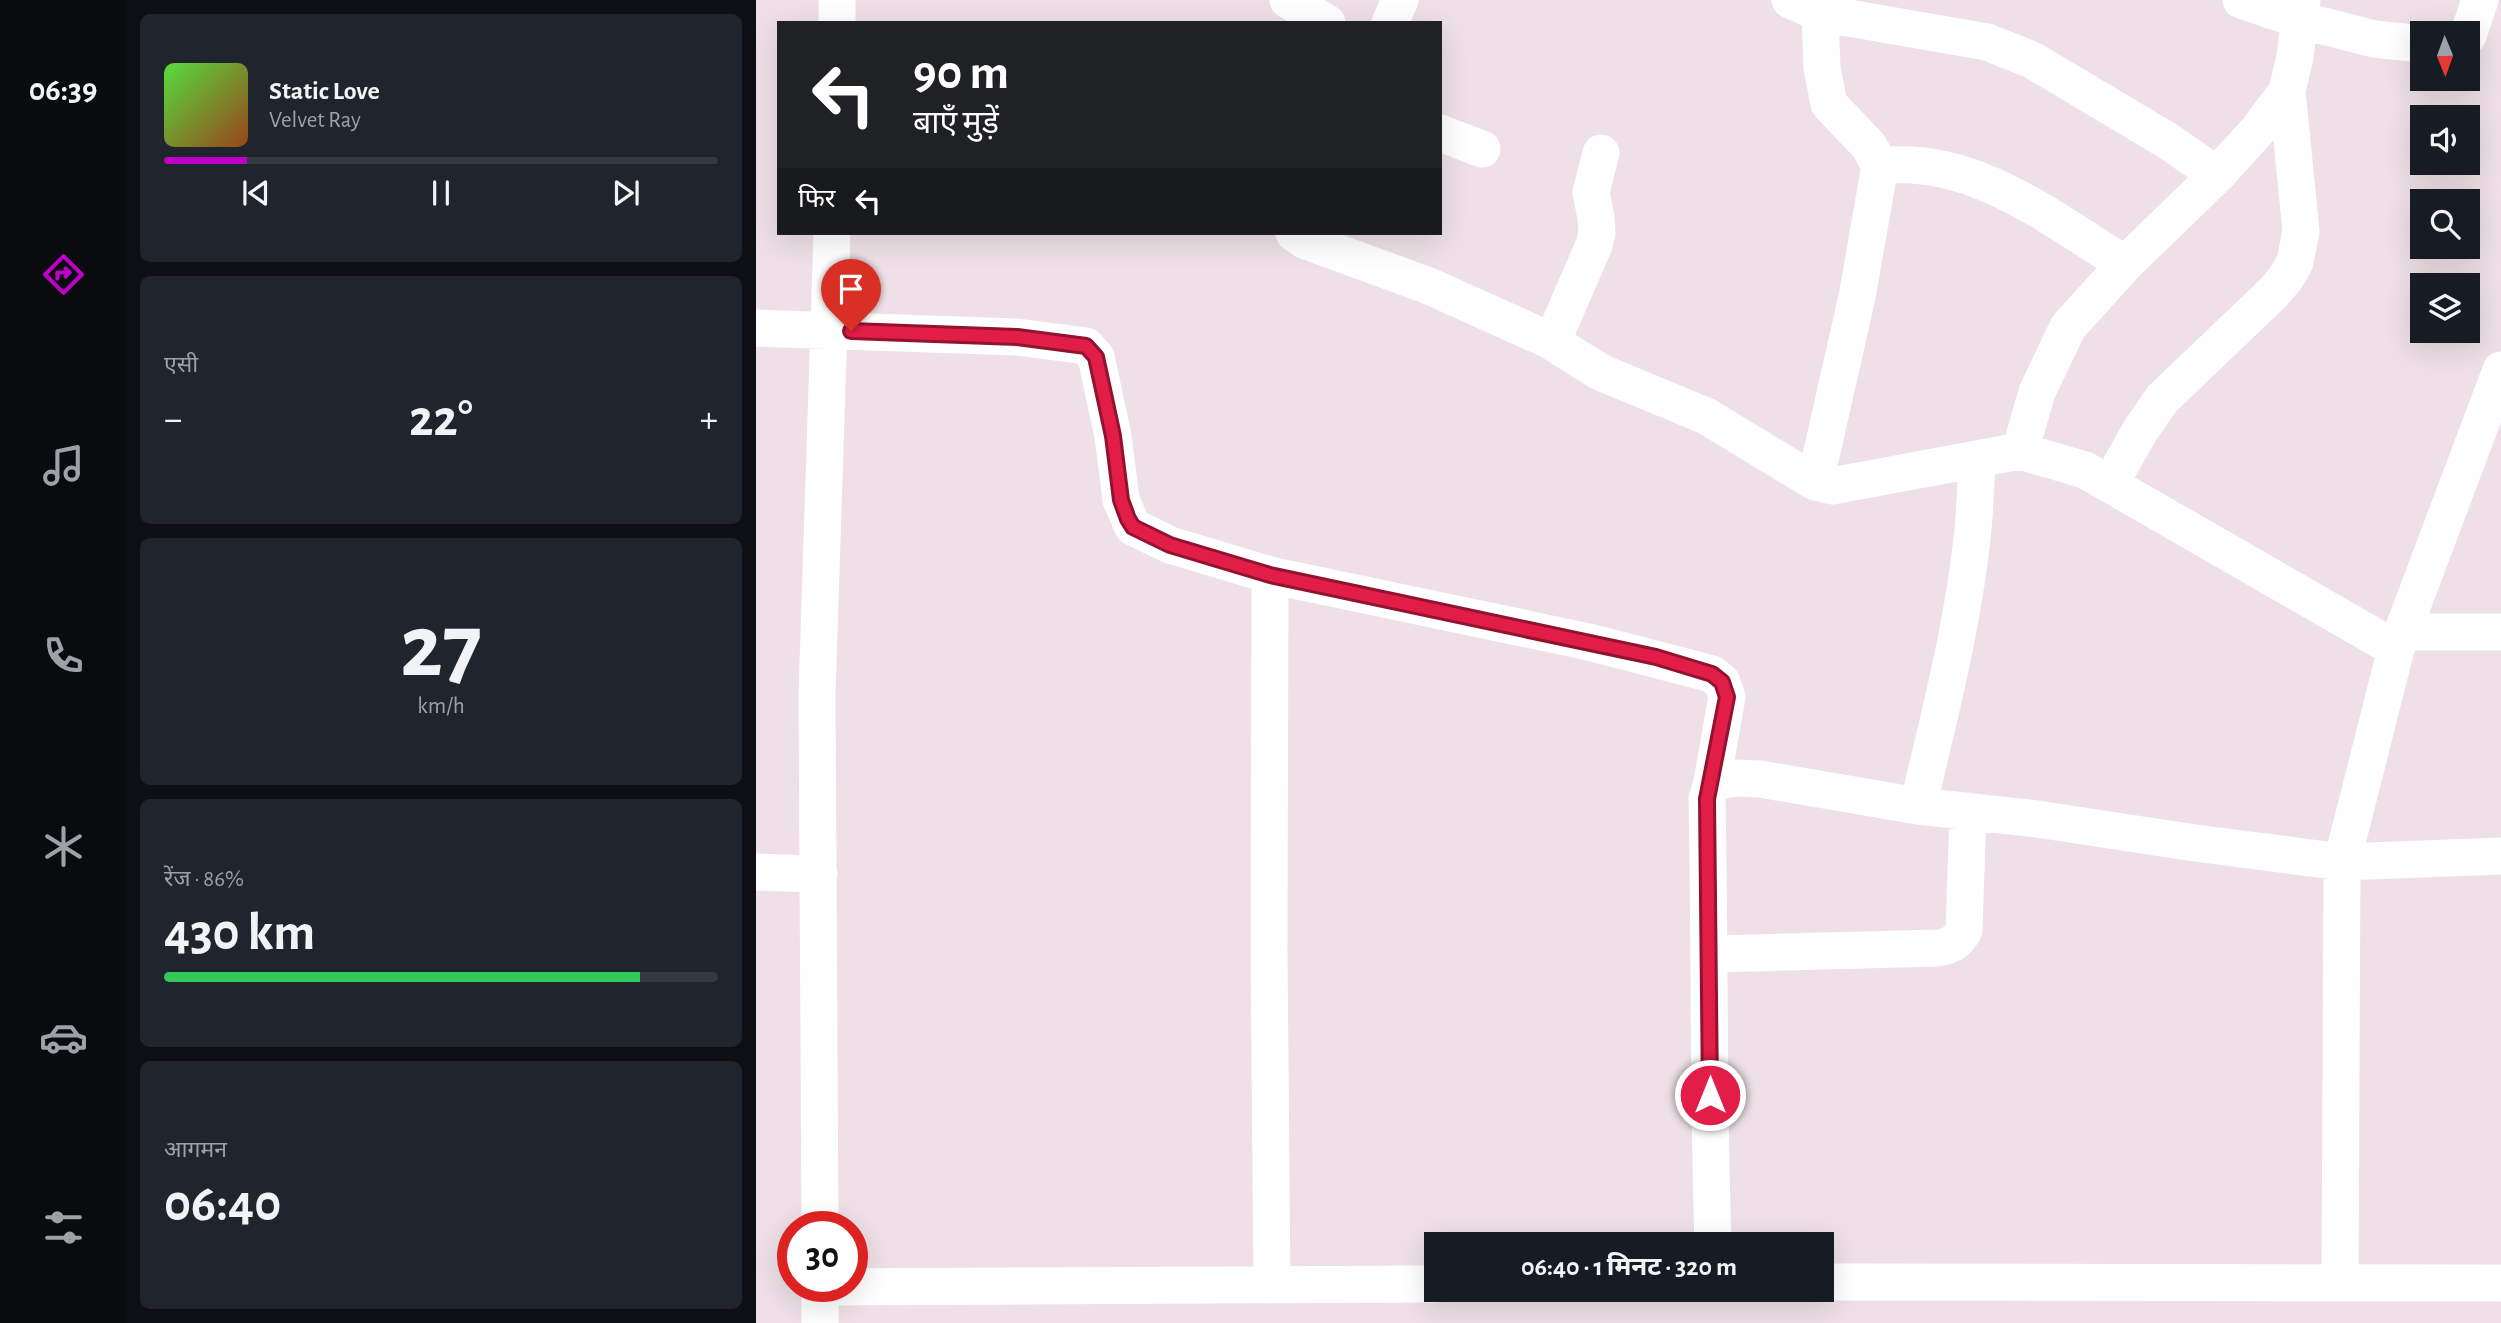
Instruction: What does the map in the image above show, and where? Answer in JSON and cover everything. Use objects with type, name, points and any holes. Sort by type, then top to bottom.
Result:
[{"type":"street","points":[[837,0],[837,21]]},
{"type":"street","points":[[1288,0],[1324,21]]},
{"type":"street","points":[[1391,21],[1400,0]]},
{"type":"street","points":[[2241,0],[2301,10],[2374,39],[2410,43]]},
{"type":"street","points":[[2473,21],[2480,0]]},
{"type":"street","points":[[1815,482],[1857,297],[1880,166],[1869,146],[1829,104],[1812,4],[2009,49],[2168,141],[2217,175]]},
{"type":"street","points":[[2110,484],[2162,399],[2273,293],[2295,262],[2301,232],[2287,91],[2301,10]]},
{"type":"street","points":[[2020,451],[2037,392],[2068,327],[2125,264],[2217,175],[2258,131],[2287,91]]},
{"type":"street","points":[[1442,134],[1482,149]]},
{"type":"street","points":[[1552,342],[1594,245],[1597,233],[1591,192],[1601,153]]},
{"type":"street","points":[[1880,166],[1927,164],[1975,177],[2014,196],[2125,264]]},
{"type":"street","points":[[820,1211],[817,695],[832,235]]},
{"type":"street","points":[[1296,235],[1306,241],[1429,286],[1552,342],[1600,372],[1706,416],[1815,482],[1832,486],[2020,451],[2085,470],[2399,640],[2501,632]]},
{"type":"street","points":[[756,328],[1017,337],[1086,346],[1096,357],[1113,436],[1121,500],[1133,527],[1170,545],[1270,575],[1589,642],[1712,674],[1722,682],[1727,697],[1707,799],[1713,1232]]},
{"type":"street","points":[[2340,1281],[2342,862],[2399,640],[2501,370]]},
{"type":"street","points":[[1918,806],[1961,607],[1972,539],[1977,458]]},
{"type":"street","points":[[1270,575],[1272,1284]]},
{"type":"street","points":[[1712,782],[1735,778],[1760,779],[1918,806],[2342,862],[2501,856]]},
{"type":"street","points":[[1710,954],[1938,948],[1952,945],[1959,940],[1964,930],[1968,811]]},
{"type":"street","points":[[756,872],[819,874]]},
{"type":"street","points":[[1834,1282],[2501,1283]]},
{"type":"street","points":[[868,1287],[1424,1284]]},
{"type":"street","points":[[820,1302],[820,1323]]},
{"type":"route","points":[[851,331],[1017,337],[1086,346],[1096,357],[1113,436],[1121,500],[1133,527],[1149,537],[1270,575],[1656,657],[1712,674],[1722,682],[1727,697],[1707,799],[1710,1095]]}]
